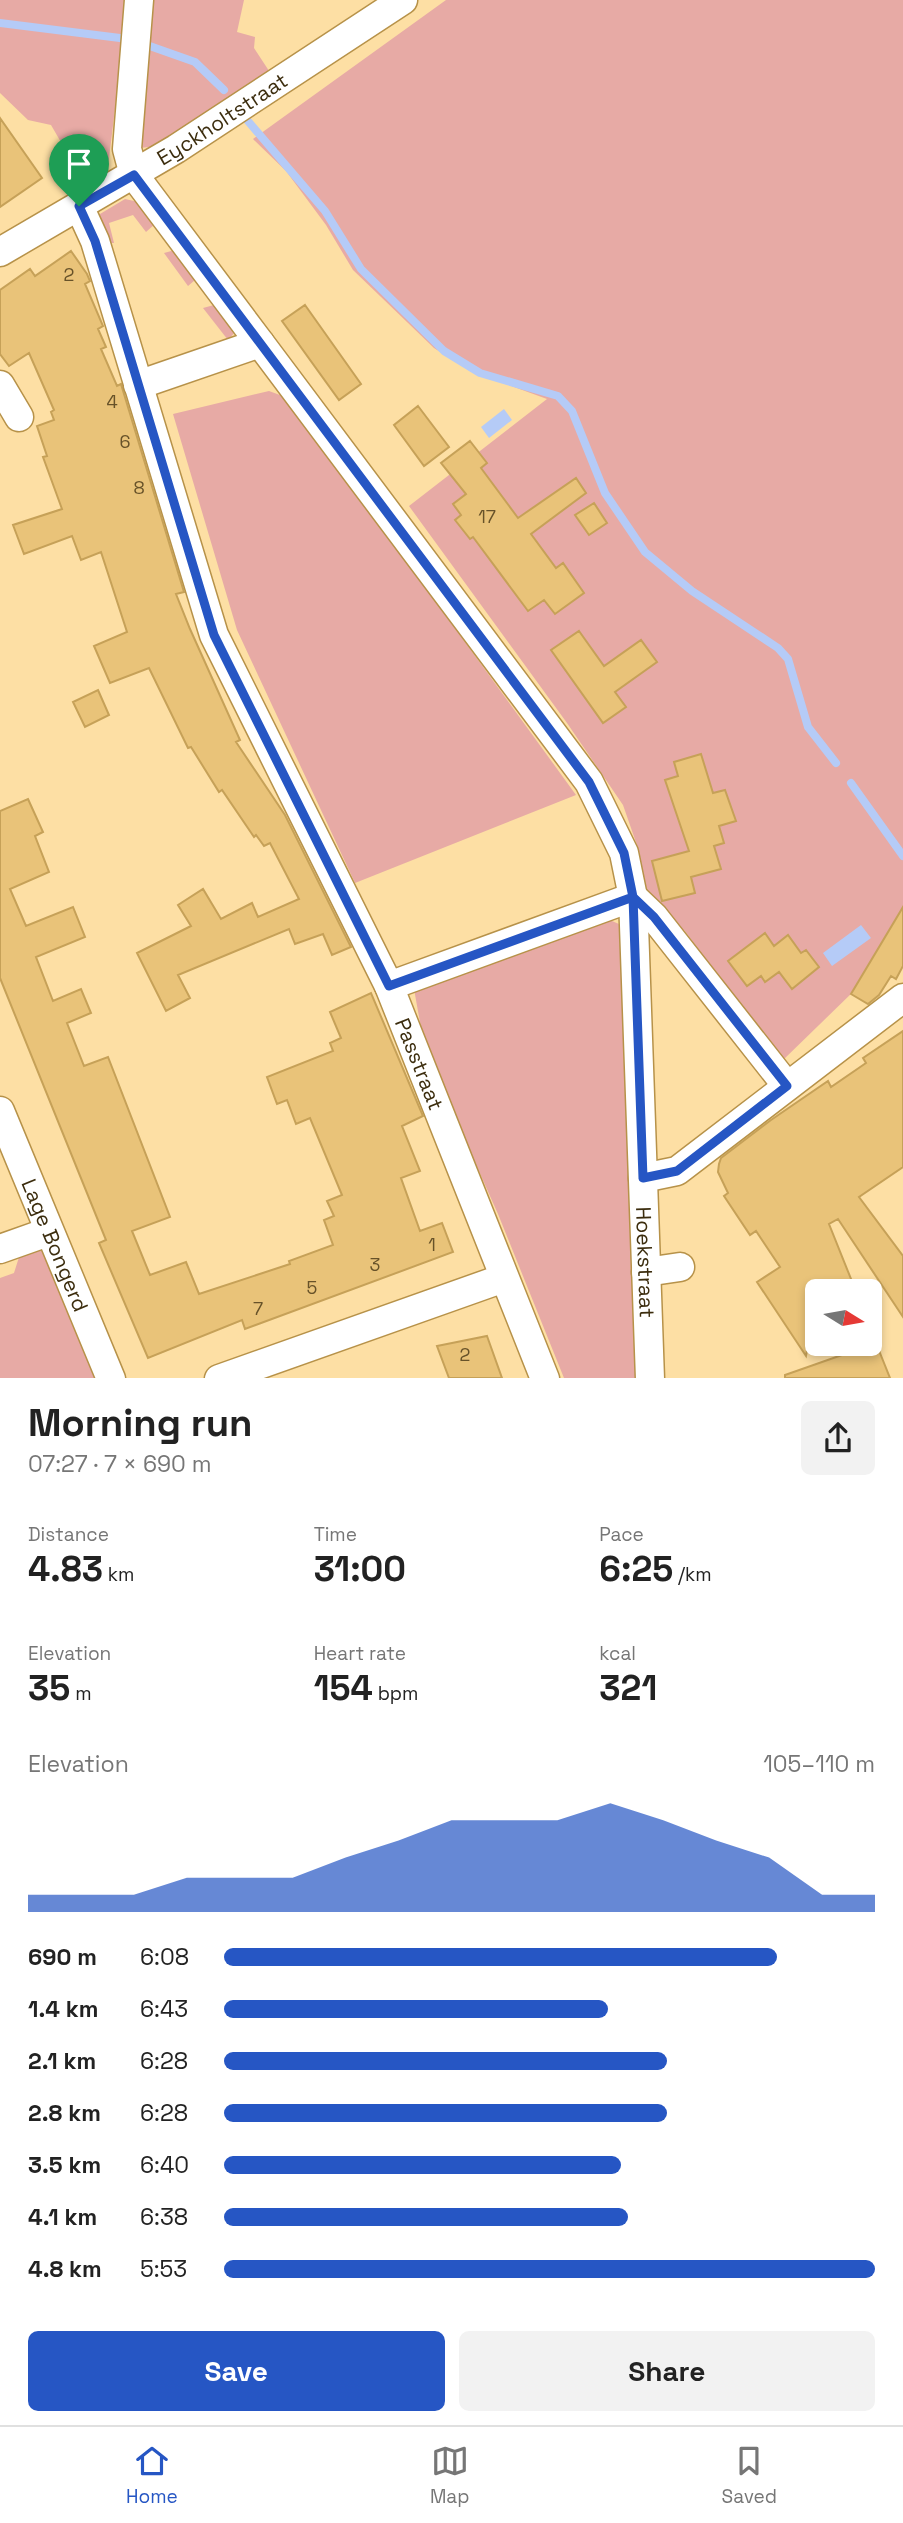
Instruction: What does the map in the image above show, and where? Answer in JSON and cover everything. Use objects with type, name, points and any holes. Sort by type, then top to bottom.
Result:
[{"type":"street","points":[[134,175],[127,149],[139,0]]},
{"type":"street","name":"Eyckholtstraat","points":[[0,252],[134,175],[403,0]]},
{"type":"street","name":"Hoekstraat","points":[[134,175],[589,782],[624,853],[633,897],[650,1378]]},
{"type":"street","name":"Passtraat","points":[[79,206],[95,241],[214,635],[389,986],[545,1378]]},
{"type":"street","points":[[138,384],[260,343]]},
{"type":"street","points":[[0,385],[19,417]]},
{"type":"street","points":[[389,986],[633,897],[654,917],[787,1086]]},
{"type":"street","points":[[643,1178],[677,1171],[903,998]]},
{"type":"street","name":"Lage Bongerd","points":[[0,1111],[48,1232],[111,1378]]},
{"type":"street","points":[[0,1249],[48,1232]]},
{"type":"street","points":[[646,1272],[680,1267]]},
{"type":"street","points":[[219,1378],[504,1278]]},
{"type":"shaded area","points":[[0,0],[128,0],[108,167],[72,190],[57,167],[69,156],[51,125],[28,120],[0,93]]},
{"type":"shaded area","points":[[150,0],[244,0],[237,32],[255,37],[254,48],[273,77],[176,144],[140,148]]},
{"type":"shaded area","points":[[446,0],[903,0],[903,908],[855,990],[782,1061],[684,930],[652,925],[639,851],[623,805],[567,723],[409,506],[547,399],[470,371],[434,348],[353,270],[326,225],[286,171],[253,139]]},
{"type":"shaded area","points":[[125,199],[143,203],[155,224],[146,232],[133,215],[109,223],[114,243],[106,243],[97,221],[100,214]]},
{"type":"shaded area","points":[[175,250],[195,280],[188,286],[164,253]]},
{"type":"shaded area","points":[[214,305],[236,331],[228,340],[203,308]]},
{"type":"shaded area","points":[[269,391],[288,398],[576,795],[355,883],[237,630],[173,414]]},
{"type":"shaded area","points":[[605,918],[619,924],[637,1378],[564,1378],[498,1214],[425,1050],[414,989]]},
{"type":"shaded area","points":[[42,1244],[99,1378],[0,1378],[0,1278],[14,1273],[20,1254]]},
{"type":"water","points":[[504,409],[512,420],[489,438],[481,427]]},
{"type":"water","points":[[861,925],[871,938],[832,966],[823,953]]},
{"type":"building","points":[[0,118],[42,178],[0,207]]},
{"type":"building","points":[[71,251],[90,281],[85,284],[103,326],[98,329],[106,347],[101,349],[117,386],[121,384],[184,592],[176,594],[190,629],[240,740],[236,742],[285,815],[351,947],[332,955],[323,934],[295,944],[289,929],[178,975],[190,998],[166,1011],[137,953],[191,926],[178,905],[203,889],[221,919],[252,903],[258,917],[299,899],[270,843],[264,846],[256,835],[254,837],[222,790],[219,792],[191,747],[188,748],[149,668],[110,683],[94,646],[127,632],[101,552],[81,560],[72,536],[24,554],[13,525],[62,509],[43,457],[47,456],[37,426],[54,420],[51,412],[54,410],[29,353],[9,366],[0,354],[0,290],[30,269],[35,276]]},
{"type":"building","points":[[305,305],[361,384],[339,400],[282,321]]},
{"type":"building","points":[[418,406],[449,447],[424,466],[394,425]]},
{"type":"building","points":[[470,441],[487,463],[481,468],[518,518],[576,478],[586,493],[531,534],[556,568],[563,563],[584,593],[555,614],[544,600],[528,611],[473,537],[470,539],[455,520],[461,515],[453,504],[466,494],[441,463]]},
{"type":"building","points":[[594,503],[607,523],[589,535],[575,515]]},
{"type":"building","points":[[579,631],[604,666],[641,640],[657,662],[615,692],[626,707],[603,723],[551,650]]},
{"type":"building","points":[[98,690],[109,715],[85,727],[73,702]]},
{"type":"building","points":[[701,754],[713,793],[725,790],[736,821],[719,826],[724,843],[714,846],[721,869],[691,877],[695,893],[662,901],[652,861],[689,851],[665,780],[678,776],[674,762]]},
{"type":"building","points":[[28,799],[43,832],[35,836],[49,872],[10,889],[26,926],[73,907],[85,937],[36,957],[53,1001],[81,989],[91,1013],[67,1023],[84,1066],[108,1057],[170,1217],[132,1231],[150,1275],[186,1262],[199,1294],[290,1264],[289,1261],[333,1245],[324,1220],[334,1216],[327,1201],[342,1195],[310,1118],[296,1124],[287,1100],[277,1104],[267,1077],[333,1051],[330,1043],[341,1038],[330,1012],[371,993],[423,1116],[402,1126],[420,1171],[401,1178],[420,1231],[442,1223],[453,1252],[245,1329],[242,1320],[148,1358],[99,1243],[106,1240],[0,978],[0,811]]},
{"type":"building","points":[[903,907],[903,966],[896,979],[891,976],[879,995],[868,1004],[851,994]]},
{"type":"building","points":[[765,933],[774,946],[788,935],[801,953],[806,950],[819,967],[792,989],[779,972],[765,982],[761,976],[747,986],[728,961]]},
{"type":"building","points":[[903,1031],[903,1167],[859,1197],[903,1256],[903,1317],[882,1285],[882,1279],[878,1279],[838,1219],[829,1224],[851,1279],[805,1279],[805,1354],[757,1282],[780,1267],[756,1231],[750,1235],[724,1196],[728,1193],[718,1172],[719,1164],[721,1158],[771,1120],[828,1081],[831,1087],[866,1063],[863,1058]]},
{"type":"building","points":[[487,1336],[502,1378],[449,1378],[437,1346]]},
{"type":"building","points":[[839,1356],[881,1356],[890,1378],[785,1378],[785,1375]]},
{"type":"waterway","points":[[0,23],[120,38]]},
{"type":"waterway","points":[[144,44],[195,62],[224,90]]},
{"type":"waterway","points":[[247,120],[325,211],[361,269],[444,351],[480,373],[558,396],[572,411],[605,493],[645,552],[692,591],[778,648],[788,659],[808,727],[836,763]]},
{"type":"waterway","points":[[851,783],[903,856]]},
{"type":"route","points":[[79,206],[95,241],[214,635],[389,986],[633,897],[654,917],[787,1086],[677,1171],[643,1178],[633,897],[624,853],[589,782],[134,175],[79,206]]}]
